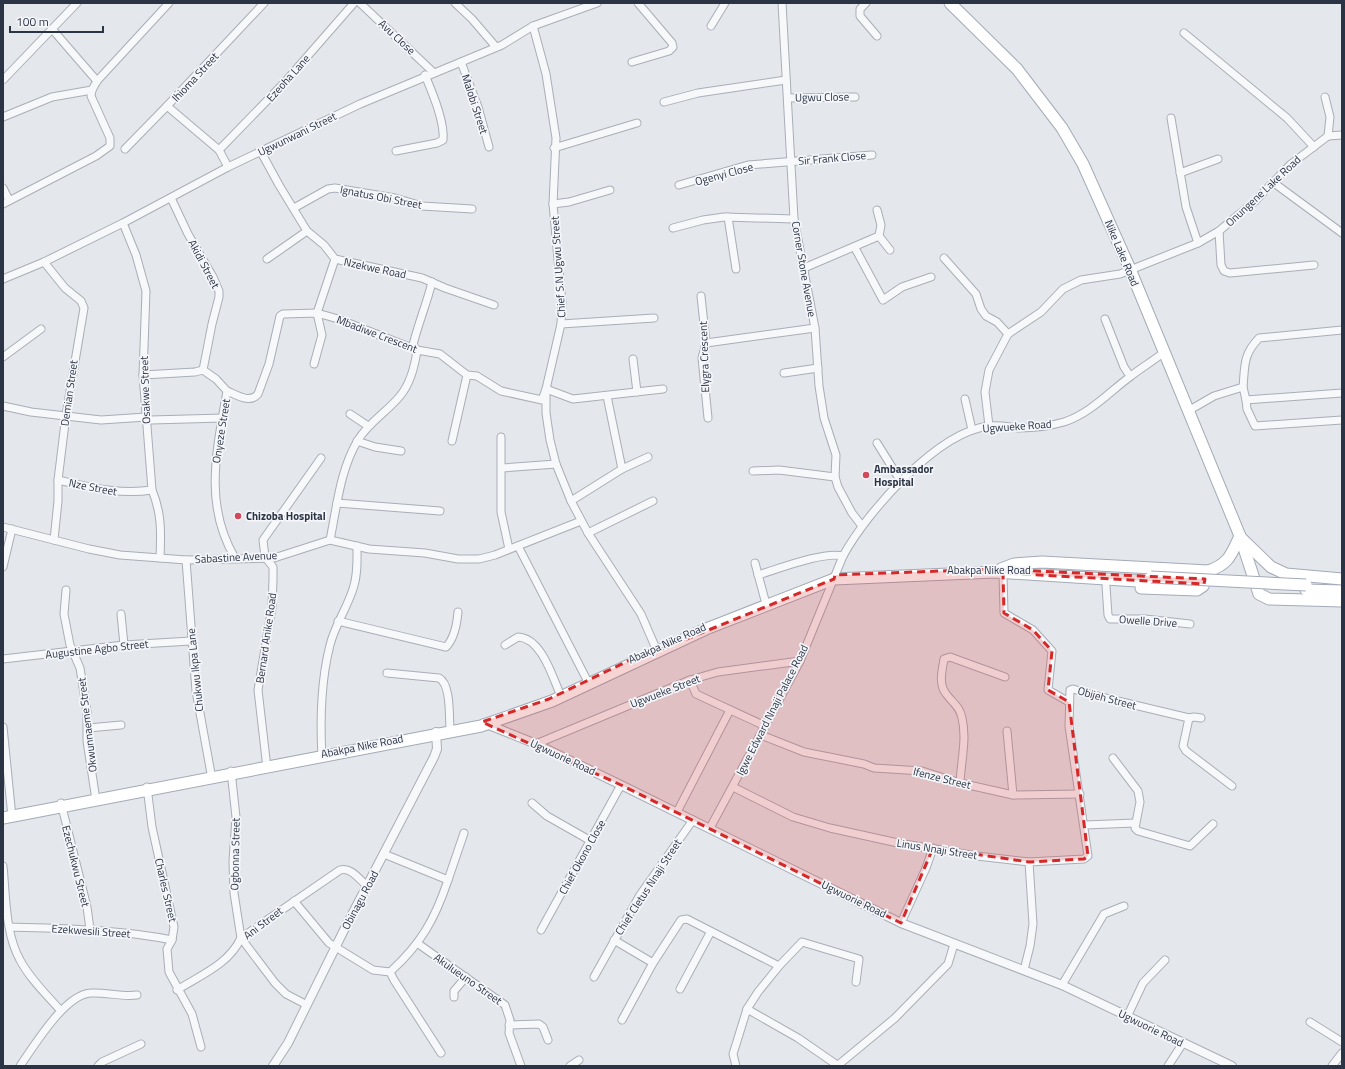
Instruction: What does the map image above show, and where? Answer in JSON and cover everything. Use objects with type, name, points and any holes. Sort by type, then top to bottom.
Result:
[{"type":"main road","name":"Nike Lake Road","points":[[950,3],[1018,69],[1062,128],[1094,185],[1240,536],[1259,594],[1269,599],[1342,601]]},
{"type":"main road","points":[[1208,571],[1203,586],[1197,590],[1038,583],[1013,579],[1002,572],[1014,564],[1042,562],[1208,571],[1225,563],[1240,536],[1271,567],[1286,574],[1342,579]]},
{"type":"main road","name":"Abakpa Nike Road","points":[[436,734],[450,729],[484,723],[548,700],[587,680],[656,649],[835,573],[929,570],[1002,572],[1049,570],[1152,579],[1306,587],[1342,587]]},
{"type":"main road","name":"Abakpa Nike Road","points":[[1306,587],[1342,591]]},
{"type":"main road","name":"Abakpa Nike Road","points":[[7,816],[436,734],[484,723],[552,701],[656,649]]},
{"type":"street","points":[[3,80],[77,3]]},
{"type":"street","points":[[3,188],[6,202],[85,162],[110,146],[110,138],[91,96],[92,90],[97,82],[169,3]]},
{"type":"street","name":"Ihioma Street","points":[[125,149],[264,3]]},
{"type":"street","name":"Ezeoha Lane","points":[[219,150],[285,82],[354,3]]},
{"type":"street","name":"Avu Close","points":[[360,3],[434,72]]},
{"type":"street","points":[[455,3],[472,19],[496,47]]},
{"type":"street","name":"Ugwunwani Street","points":[[3,279],[44,262],[123,223],[228,167],[360,104],[425,75],[496,47],[533,26],[597,3]]},
{"type":"street","points":[[632,62],[669,51],[673,47],[672,43],[638,3]]},
{"type":"street","points":[[711,26],[725,3]]},
{"type":"street","name":"Corner Stone Avenue","points":[[782,3],[794,218],[815,328],[824,418],[836,455],[835,477],[838,487],[852,513],[862,526]]},
{"type":"street","points":[[866,3],[860,9],[860,16],[877,36]]},
{"type":"street","name":"Chief S.N Ugwu Street","points":[[533,26],[546,74],[556,138],[554,148],[556,163],[553,204],[562,302],[561,324],[546,389],[546,413],[556,464],[571,502],[588,533],[641,614],[656,649]]},
{"type":"street","points":[[52,29],[97,82]]},
{"type":"street","points":[[1184,33],[1287,118],[1314,147]]},
{"type":"street","name":"Malobi Street","points":[[461,62],[478,107],[489,147]]},
{"type":"street","points":[[396,151],[437,143],[443,140],[443,131],[431,89],[425,75]]},
{"type":"street","points":[[664,102],[698,93],[786,80]]},
{"type":"street","points":[[3,117],[52,96],[92,90]]},
{"type":"street","name":"Ugwu Close","points":[[788,98],[855,97]]},
{"type":"street","points":[[1325,97],[1330,117],[1328,136],[1342,135]]},
{"type":"street","points":[[167,106],[219,150],[228,167]]},
{"type":"street","points":[[1171,118],[1180,162],[1180,174],[1186,206],[1198,243]]},
{"type":"street","points":[[554,148],[636,123]]},
{"type":"street","name":"Onungene Lake Road","points":[[1008,334],[1040,312],[1062,289],[1081,280],[1120,274],[1198,243],[1219,231],[1235,219],[1274,183],[1291,164],[1328,136]]},
{"type":"street","name":"Nzekwe Road","points":[[261,152],[278,185],[308,232],[324,245],[335,259],[396,271],[432,282],[494,305]]},
{"type":"street","name":"Sir Frank Close","points":[[792,161],[872,155]]},
{"type":"street","points":[[1180,174],[1218,159]]},
{"type":"street","name":"Ogenyi Close","points":[[679,185],[748,165],[792,161]]},
{"type":"street","points":[[1274,183],[1340,231],[1342,238]]},
{"type":"street","name":"Ignatus Obi Street","points":[[294,208],[328,189],[335,188],[395,198],[422,206],[472,209]]},
{"type":"street","points":[[553,204],[569,202],[610,190]]},
{"type":"street","name":"Akidi Street","points":[[171,198],[188,234],[213,277],[219,291],[219,297],[202,370]]},
{"type":"street","points":[[877,210],[881,225],[879,236],[890,250]]},
{"type":"street","points":[[673,228],[704,220],[728,217],[794,218]]},
{"type":"street","points":[[728,217],[736,269]]},
{"type":"street","name":"Osakwe Street","points":[[123,223],[136,255],[145,286],[143,375],[152,490],[159,506],[161,524],[160,558]]},
{"type":"street","points":[[1219,231],[1221,265],[1224,271],[1230,273],[1314,266]]},
{"type":"street","points":[[267,259],[308,232]]},
{"type":"street","points":[[804,268],[855,248],[879,236]]},
{"type":"street","points":[[855,248],[884,300],[902,287],[931,277]]},
{"type":"street","points":[[944,258],[976,294],[981,309],[986,316],[997,322],[1008,334],[989,370],[985,392],[988,426]]},
{"type":"street","points":[[314,364],[322,335],[317,312],[335,259]]},
{"type":"street","name":"Demian Street","points":[[44,262],[64,288],[83,304],[66,415],[58,480],[58,501],[54,540]]},
{"type":"street","points":[[432,282],[413,345],[417,350],[411,374],[401,396],[368,426],[357,441],[347,462],[330,540],[369,549],[425,553],[458,559],[479,559],[518,546],[582,521]]},
{"type":"street","name":"Elygra Crescent","points":[[701,296],[706,343],[702,358],[708,418]]},
{"type":"street","name":"Mbadiwe Crescent","points":[[280,316],[290,313],[317,312],[369,330],[417,350],[440,354],[467,375],[477,376],[501,391],[542,400],[546,389]]},
{"type":"street","name":"Onyeze Street","points":[[235,558],[218,515],[214,487],[228,391],[249,399],[258,394],[269,364],[280,316]]},
{"type":"street","points":[[561,324],[654,318]]},
{"type":"street","points":[[1105,320],[1124,368],[1130,376]]},
{"type":"street","points":[[706,343],[815,328]]},
{"type":"street","points":[[3,357],[41,329]]},
{"type":"street","points":[[1342,330],[1259,338],[1250,348],[1246,357],[1243,387],[1247,409],[1256,426],[1342,420]]},
{"type":"street","name":"Ugwueke Road","points":[[835,573],[843,556],[862,526],[900,480],[954,440],[972,430],[988,426],[1021,428],[1064,422],[1089,410],[1108,396],[1130,376],[1163,353]]},
{"type":"street","points":[[633,359],[638,392]]},
{"type":"street","points":[[784,373],[818,368]]},
{"type":"street","points":[[143,375],[195,372],[202,370],[216,379],[228,391]]},
{"type":"street","points":[[452,441],[467,375]]},
{"type":"street","points":[[1188,411],[1214,396],[1243,387]]},
{"type":"street","points":[[546,389],[573,399],[663,389]]},
{"type":"street","points":[[1246,400],[1342,393]]},
{"type":"street","points":[[607,396],[622,469]]},
{"type":"street","points":[[965,399],[972,430]]},
{"type":"street","points":[[3,406],[31,412],[101,420],[146,417],[151,420],[223,418]]},
{"type":"street","points":[[350,414],[368,426]]},
{"type":"street","points":[[501,437],[501,512],[509,549]]},
{"type":"street","points":[[357,441],[375,447],[401,451]]},
{"type":"street","points":[[877,443],[900,480]]},
{"type":"street","points":[[571,502],[622,469],[648,457]]},
{"type":"street","name":"Bernard Anike Road","points":[[267,766],[258,690],[272,607],[273,567],[265,557],[263,540],[321,458]]},
{"type":"street","points":[[502,468],[556,464]]},
{"type":"street","points":[[753,470],[779,470],[835,477]]},
{"type":"street","name":"Nze Street","points":[[58,480],[103,491],[132,493],[152,490]]},
{"type":"street","points":[[588,533],[653,501]]},
{"type":"street","points":[[337,503],[440,511]]},
{"type":"street","name":"Sabastine Avenue","points":[[3,527],[120,555],[186,560],[277,557],[330,540]]},
{"type":"street","points":[[3,567],[12,529]]},
{"type":"street","points":[[322,756],[323,689],[330,645],[338,621],[354,588],[357,546]]},
{"type":"street","points":[[518,546],[587,680]]},
{"type":"street","points":[[758,575],[817,558],[838,554],[843,556]]},
{"type":"street","name":"Chukwu Ikpa Lane","points":[[186,560],[196,691],[212,777]]},
{"type":"street","points":[[755,563],[766,602]]},
{"type":"street","points":[[1002,572],[1004,613],[1033,630],[1052,651],[1048,690],[1069,702]]},
{"type":"street","name":"Igwe Edward Nnaji Palace Road","points":[[710,828],[800,661],[835,573]]},
{"type":"street","name":"Owelle Drive","points":[[1106,586],[1108,615],[1110,619],[1145,619],[1190,624]]},
{"type":"street","name":"Okwunnaeme Street","points":[[66,590],[64,614],[70,645],[80,668],[87,712],[87,741],[96,798]]},
{"type":"street","points":[[338,621],[446,646],[450,643],[457,623],[458,612]]},
{"type":"street","points":[[121,614],[124,645]]},
{"type":"street","points":[[504,645],[518,637],[530,640],[538,648],[560,694]]},
{"type":"street","name":"Augustine Agbo Street","points":[[3,659],[124,645],[191,641]]},
{"type":"street","points":[[960,783],[965,740],[964,724],[958,706],[946,695],[942,686],[941,674],[944,659],[950,657],[1006,677]]},
{"type":"street","name":"Ugwueke Street","points":[[536,744],[690,680],[718,672],[800,661]]},
{"type":"street","points":[[387,673],[439,678],[442,680],[447,691],[450,729]]},
{"type":"street","points":[[690,680],[696,694],[765,726]]},
{"type":"street","name":"Obijeh Street","points":[[1080,794],[1069,726],[1069,692],[1073,689],[1189,718],[1194,716],[1201,718]]},
{"type":"street","points":[[677,812],[730,710]]},
{"type":"street","points":[[1189,718],[1184,746],[1186,751],[1232,786]]},
{"type":"street","name":"Ugwuorie Road","points":[[484,723],[536,744],[622,785],[901,923],[1062,985],[1183,1044],[1232,1066]]},
{"type":"street","points":[[88,728],[121,724]]},
{"type":"street","points":[[3,731],[7,816]]},
{"type":"street","points":[[1007,731],[1013,795]]},
{"type":"street","name":"Obinagu Road","points":[[273,1066],[288,1043],[434,757],[437,749],[436,734]]},
{"type":"street","name":"Ifenze Street","points":[[761,735],[804,752],[864,764],[874,768],[922,771],[960,783],[1013,795],[1080,794]]},
{"type":"street","points":[[1113,758],[1138,791],[1140,802],[1135,824],[1135,828],[1138,831],[1190,846],[1214,824]]},
{"type":"street","name":"Ogbonna Street","points":[[232,773],[236,830],[233,861],[234,893],[242,938],[275,983],[286,994],[307,1005]]},
{"type":"street","name":"Chief Okono Close","points":[[541,930],[622,785]]},
{"type":"street","name":"Linus Nnaji Street","points":[[733,787],[793,817],[830,828],[898,843],[977,856],[1029,862],[1087,858],[1085,825],[1080,794]]},
{"type":"street","name":"Charles Street","points":[[147,789],[156,850],[173,914],[174,927],[172,940],[167,949],[169,972],[177,990],[192,1014],[201,1047]]},
{"type":"street","points":[[532,803],[547,816],[591,840]]},
{"type":"street","name":"Ezechukwu Street","points":[[62,805],[87,907],[90,929]]},
{"type":"street","name":"Chief Cletus Nnaji Street","points":[[594,977],[640,895],[693,820]]},
{"type":"street","points":[[1085,825],[1135,824]]},
{"type":"street","points":[[441,1053],[390,972],[405,958],[434,918],[464,833]]},
{"type":"street","points":[[901,923],[926,868],[933,848]]},
{"type":"street","points":[[384,854],[448,880]]},
{"type":"street","points":[[1024,970],[1030,946],[1033,924],[1029,862]]},
{"type":"street","points":[[3,866],[10,927],[19,959],[31,978],[60,1010]]},
{"type":"street","name":"Ani Street","points":[[177,990],[225,961],[242,938],[340,870],[345,868],[367,886]]},
{"type":"street","name":"Ani Street","points":[[294,901],[329,943],[373,970],[390,972]]},
{"type":"street","points":[[1062,985],[1104,914],[1124,906]]},
{"type":"street","points":[[622,1020],[653,963],[681,920],[687,919],[710,933],[779,966]]},
{"type":"street","name":"Ezekwesili Street","points":[[10,927],[90,929],[147,935],[172,940]]},
{"type":"street","points":[[680,989],[710,933]]},
{"type":"street","points":[[614,940],[653,963]]},
{"type":"street","points":[[736,1066],[733,1054],[747,1009],[758,992],[779,966],[805,941],[859,959],[856,982]]},
{"type":"street","name":"Akulueuno Street","points":[[417,943],[466,976],[505,1005],[509,1013],[509,1033],[521,1066]]},
{"type":"street","points":[[747,1009],[798,1038],[837,1066],[895,1018],[948,964],[954,944]]},
{"type":"street","points":[[1127,1017],[1143,982],[1165,960]]},
{"type":"street","points":[[454,997],[454,991],[466,976]]},
{"type":"street","points":[[20,1066],[60,1010],[81,994],[90,992],[137,995]]},
{"type":"street","points":[[1310,1022],[1342,1042]]},
{"type":"street","points":[[509,1025],[539,1024],[543,1027],[548,1040]]},
{"type":"street","points":[[98,1066],[102,1062],[141,1044]]},
{"type":"street","points":[[1168,1066],[1183,1044]]},
{"type":"street","points":[[1332,1066],[1342,1053]]},
{"type":"street","points":[[570,1066],[579,1060]]},
{"type":"highlighted area","points":[[994,569],[1205,579],[1204,584],[1003,573],[1004,613],[1033,630],[1052,651],[1048,690],[1069,702],[1088,856],[1084,859],[1029,862],[933,848],[901,923],[621,785],[482,722],[549,699],[655,648],[657,651],[834,579],[835,575]]},
{"type":"place","name":"Ambassador Hospital","points":[[866,475]]},
{"type":"place","name":"Chizoba Hospital","points":[[238,516]]}]
